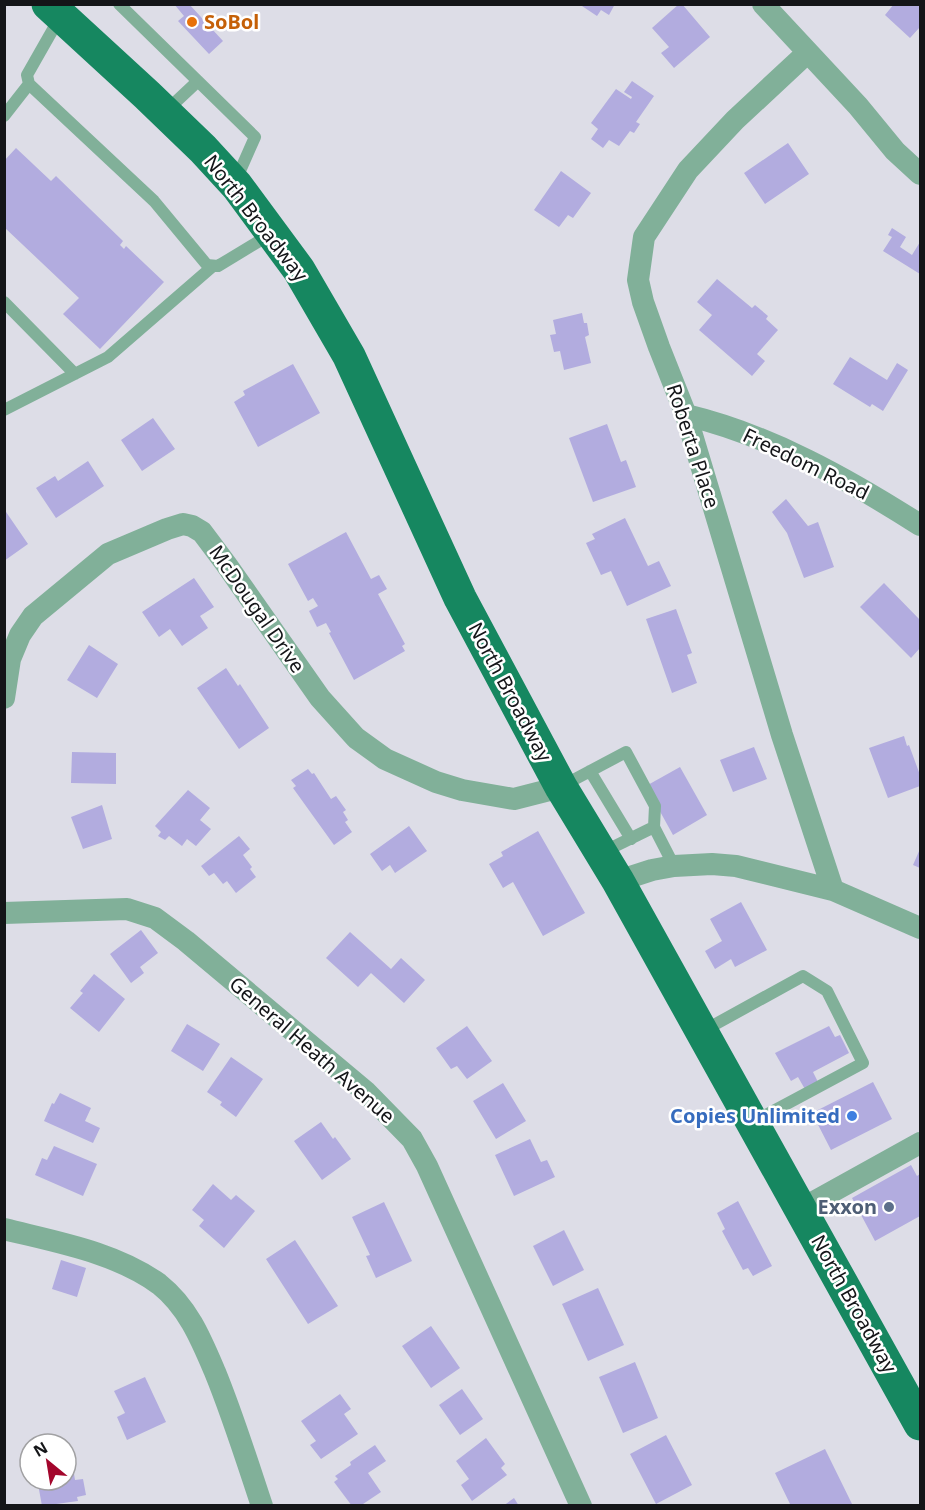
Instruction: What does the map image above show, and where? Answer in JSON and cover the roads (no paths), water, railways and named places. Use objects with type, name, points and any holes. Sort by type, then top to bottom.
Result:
[{"type":"main road","name":"North Broadway","points":[[51,7],[203,149],[235,184],[299,270],[349,356],[460,598],[561,787],[618,881],[921,1424]]},
{"type":"street","points":[[762,4],[858,106],[895,151],[921,174]]},
{"type":"street","name":"Roberta Place","points":[[807,53],[735,120],[688,170],[644,237],[638,280],[643,302],[686,415],[782,735],[833,890]]},
{"type":"street","name":"Freedom Road","points":[[686,415],[717,422],[798,456],[883,501],[921,525]]},
{"type":"street","name":"McDougal Drive","points":[[4,698],[10,659],[20,635],[33,616],[108,554],[183,524],[202,532],[320,698],[356,738],[385,759],[436,782],[462,790],[514,799],[561,787]]},
{"type":"street","points":[[618,881],[652,870],[674,866],[712,864],[736,867],[833,890],[921,928]]},
{"type":"street","name":"General Heath Avenue","points":[[4,913],[127,909],[154,918],[186,941],[366,1092],[412,1139],[428,1166],[581,1506]]},
{"type":"street","points":[[801,1209],[921,1143]]},
{"type":"street","points":[[4,1229],[94,1252],[133,1269],[158,1284],[177,1300],[196,1328],[230,1408],[262,1506]]},
{"type":"lane","points":[[119,4],[255,137],[235,184]]},
{"type":"lane","points":[[51,7],[27,75],[29,84],[154,201],[205,262],[218,266],[273,233]]},
{"type":"lane","points":[[165,112],[198,81]]},
{"type":"lane","points":[[4,116],[29,84]]},
{"type":"lane","points":[[4,410],[108,357],[213,266]]},
{"type":"lane","points":[[4,302],[75,374]]},
{"type":"lane","points":[[561,787],[626,752],[655,806],[654,827],[674,866]]},
{"type":"lane","points":[[590,771],[631,839]]},
{"type":"lane","points":[[601,853],[654,827]]},
{"type":"lane","points":[[702,1032],[803,976],[827,991],[863,1063],[752,1123]]},
{"type":"place","name":"SoBol","points":[[192,22]]},
{"type":"place","name":"Copies Unlimited","points":[[852,1116]]},
{"type":"place","name":"Exxon","points":[[889,1207]]}]
